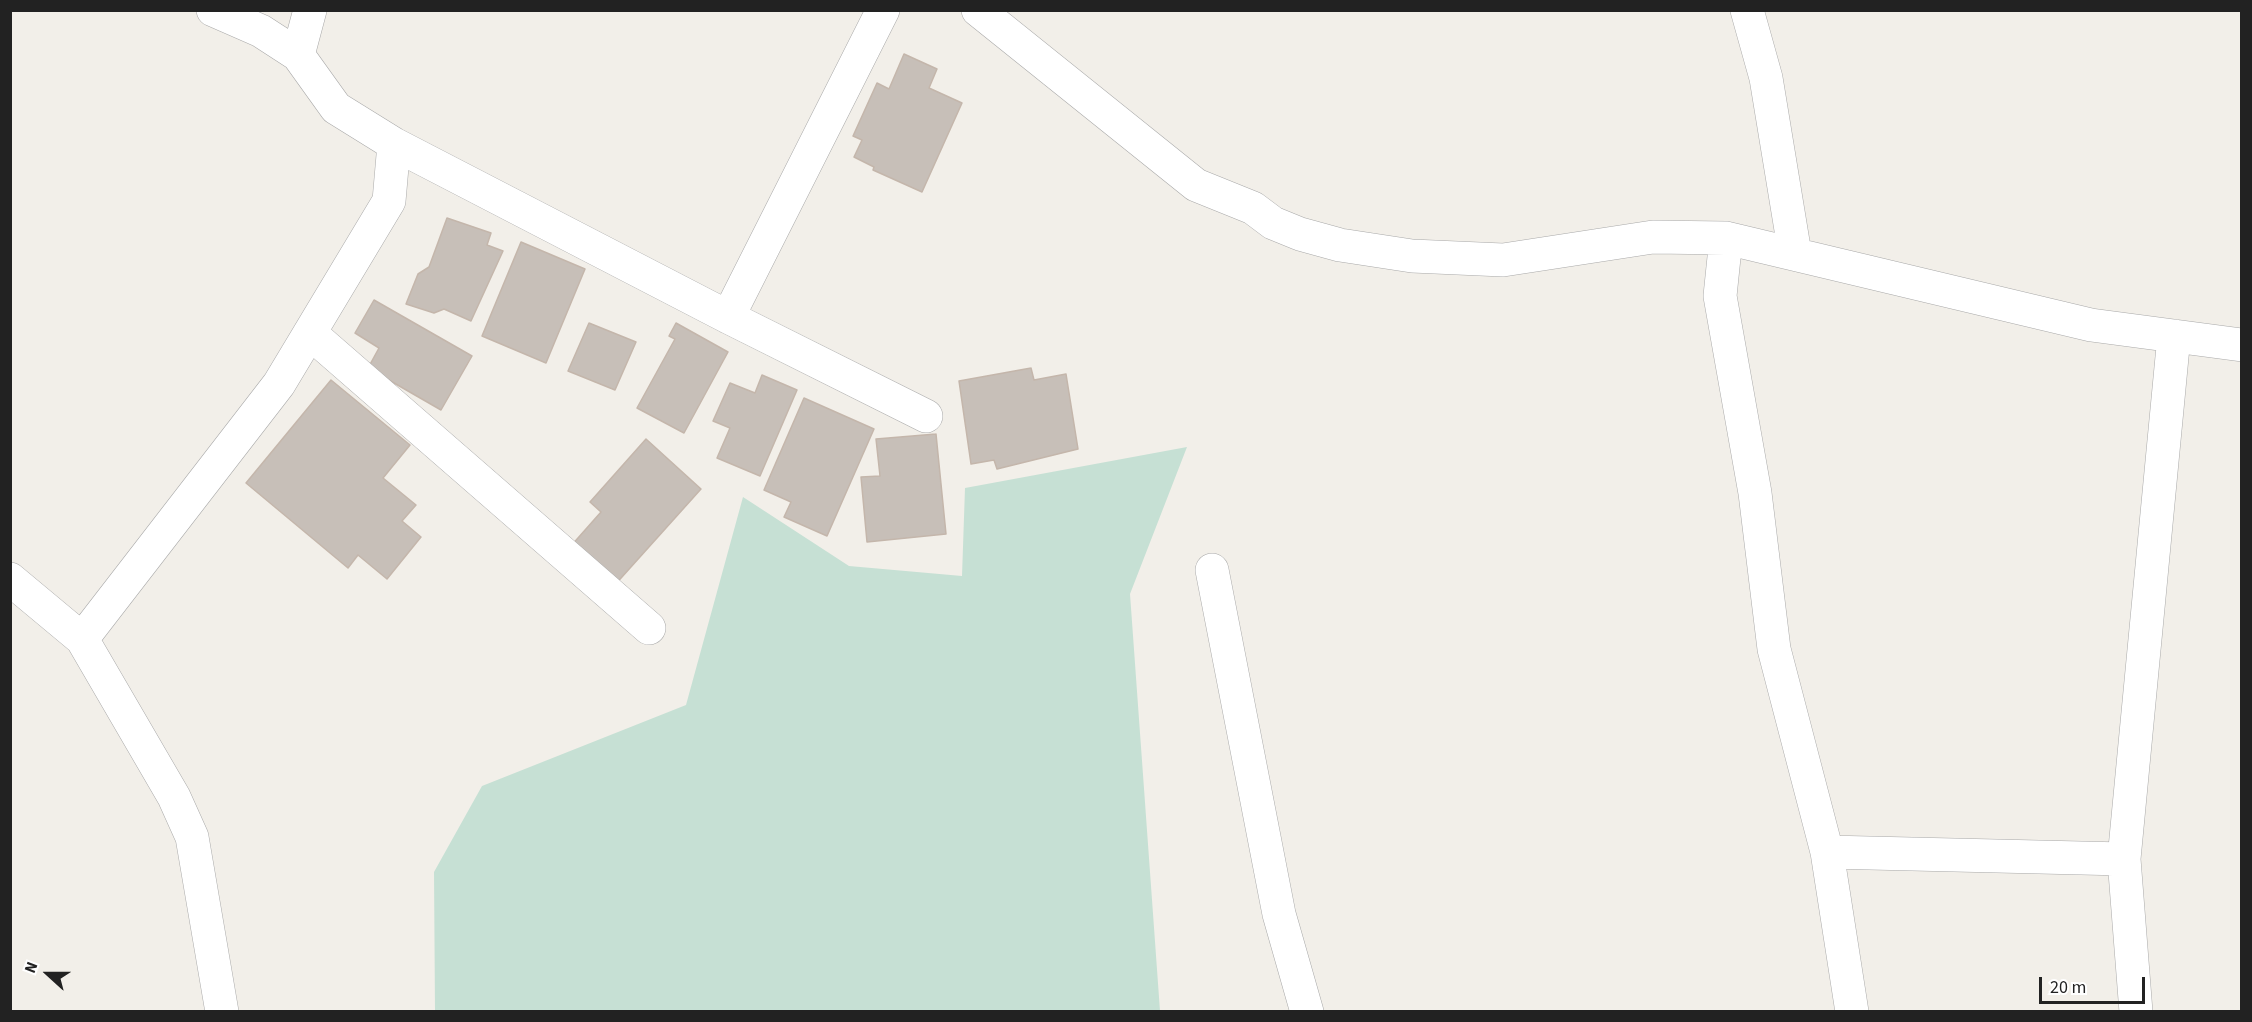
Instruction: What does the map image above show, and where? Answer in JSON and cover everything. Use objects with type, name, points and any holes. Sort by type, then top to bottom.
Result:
[{"type":"street","points":[[213,10],[261,31],[298,55],[336,108],[394,144],[728,317],[926,416]]},
{"type":"street","points":[[298,55],[310,10]]},
{"type":"street","points":[[728,317],[883,10]]},
{"type":"street","points":[[978,10],[1196,185],[1253,208],[1273,223],[1300,234],[1340,245],[1412,256],[1503,260],[1653,237],[1726,238],[2091,325],[2241,345]]},
{"type":"street","points":[[1747,10],[1766,78],[1795,254]]},
{"type":"street","points":[[82,639],[279,384],[389,201],[394,144]]},
{"type":"street","points":[[1726,238],[1720,296],[1755,493],[1774,649],[1827,852],[1852,1011]]},
{"type":"street","points":[[310,333],[649,628]]},
{"type":"street","points":[[2136,1011],[2124,859],[2174,336]]},
{"type":"street","points":[[1212,570],[1279,914],[1307,1011]]},
{"type":"street","points":[[10,579],[82,639],[174,797],[192,837],[222,1011]]},
{"type":"street","points":[[1827,852],[2124,859]]},
{"type":"green space","points":[[1187,447],[1130,594],[1160,1011],[435,1011],[434,872],[482,786],[686,705],[743,497],[849,566],[962,576],[965,488]]},
{"type":"building","points":[[904,54],[937,69],[929,88],[962,103],[922,192],[873,170],[874,167],[854,157],[862,140],[853,136],[877,83],[889,89]]},
{"type":"building","points":[[447,218],[491,233],[487,245],[503,251],[471,321],[444,309],[434,313],[406,304],[418,274],[429,267]]},
{"type":"building","points":[[521,242],[585,269],[546,363],[482,336]]},
{"type":"building","points":[[374,300],[472,356],[441,410],[368,368],[379,348],[355,333]]},
{"type":"building","points":[[589,323],[636,342],[615,390],[568,371]]},
{"type":"building","points":[[676,323],[728,352],[684,433],[637,408],[675,339],[669,336]]},
{"type":"building","points":[[1031,368],[1034,380],[1066,374],[1078,449],[997,469],[994,460],[971,464],[959,381]]},
{"type":"building","points":[[762,375],[797,390],[760,476],[717,458],[730,428],[713,421],[730,383],[755,393]]},
{"type":"building","points":[[331,380],[410,445],[383,478],[416,505],[402,521],[421,537],[387,579],[358,555],[348,568],[246,483]]},
{"type":"building","points":[[804,398],[874,429],[827,536],[784,517],[791,502],[764,490]]},
{"type":"building","points":[[936,434],[946,534],[867,542],[861,477],[880,476],[876,439]]},
{"type":"building","points":[[646,439],[701,489],[613,587],[570,547],[601,512],[590,502]]}]
